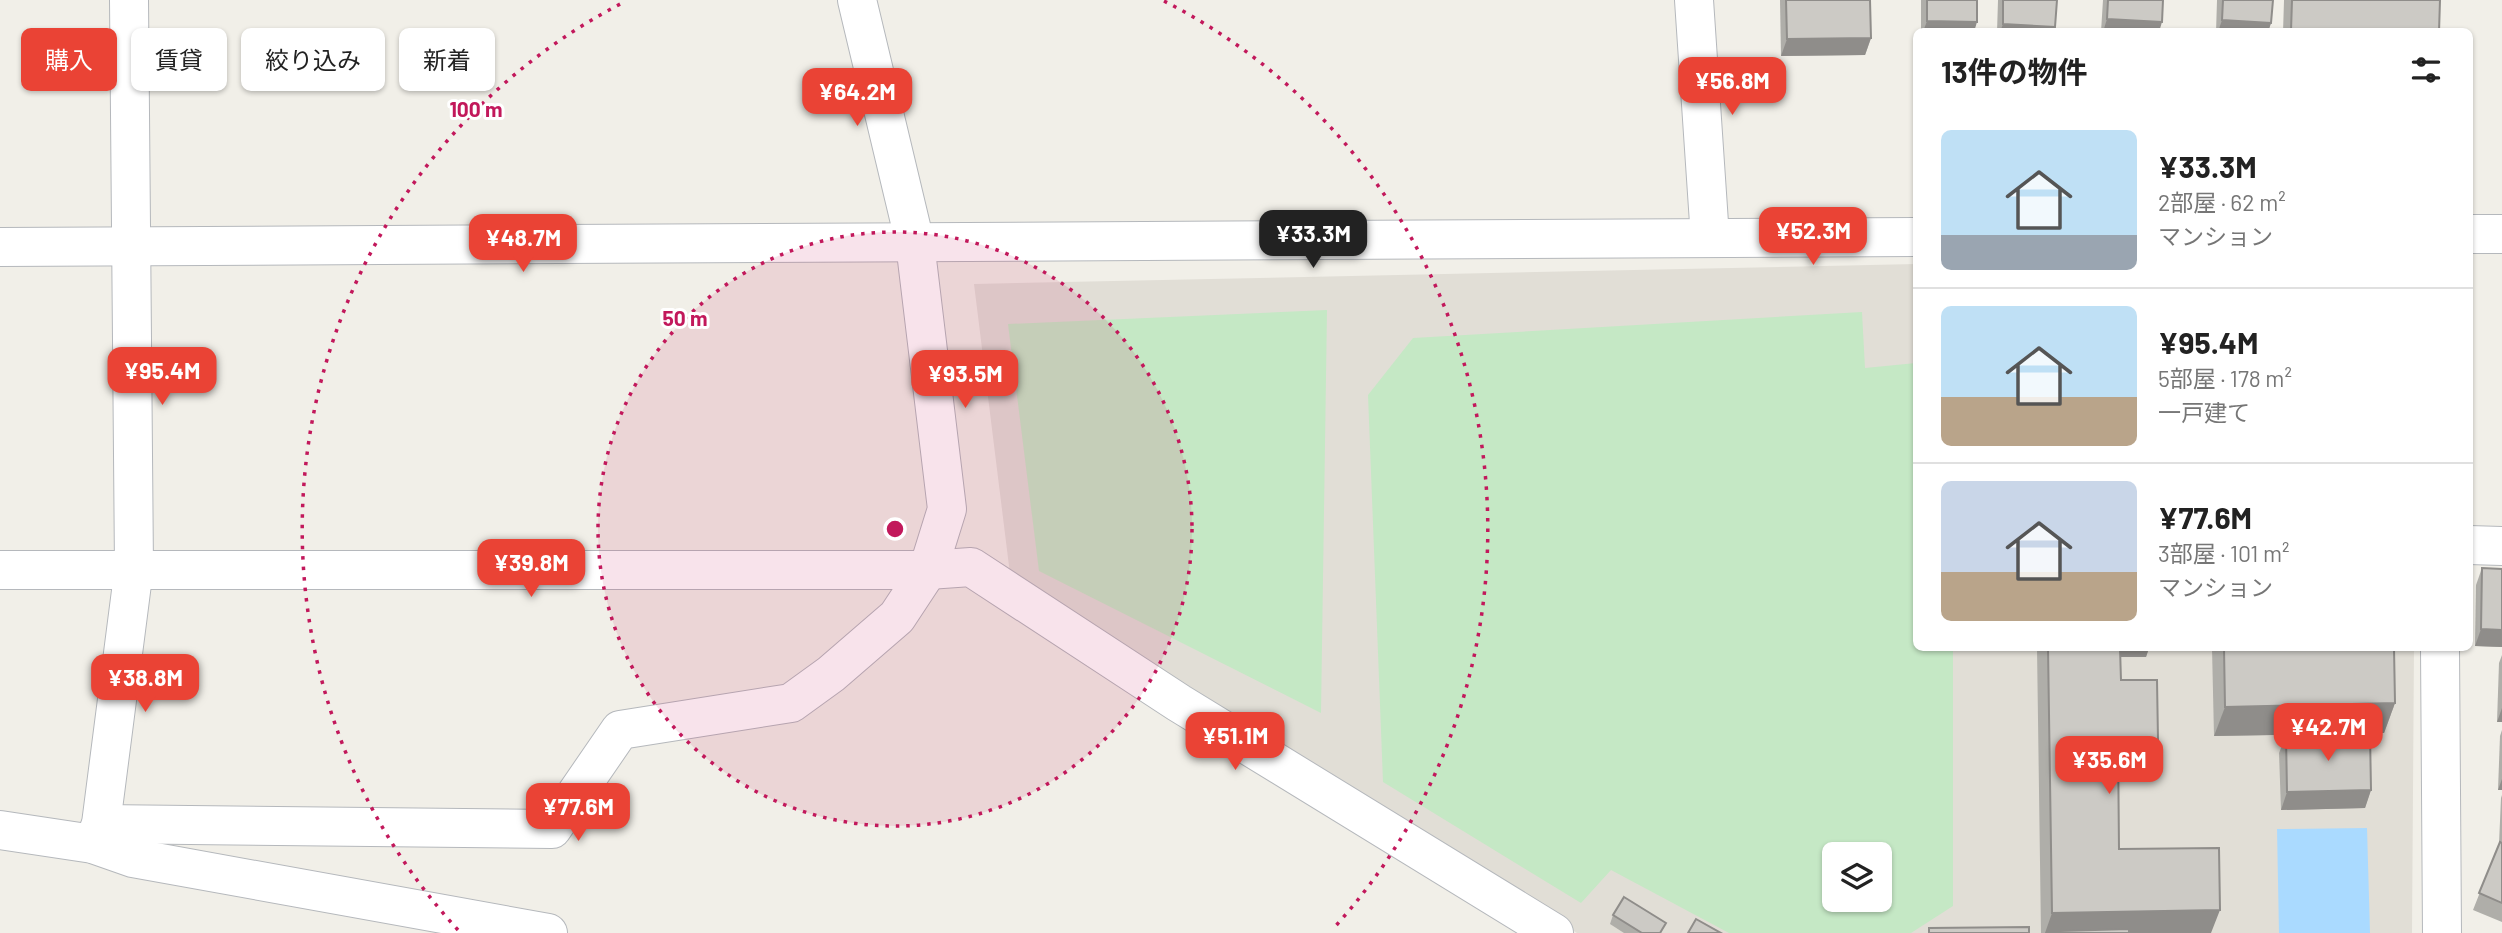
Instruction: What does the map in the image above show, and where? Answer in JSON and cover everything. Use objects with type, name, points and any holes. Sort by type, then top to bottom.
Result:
[{"type":"street","points":[[97,834],[134,568],[129,0]]},
{"type":"street","points":[[0,830],[97,834],[552,829],[620,730],[791,703],[831,674],[897,617],[928,570],[947,509],[915,243],[857,0]]},
{"type":"street","points":[[1694,0],[1710,238]]},
{"type":"street","points":[[2473,234],[2502,234]]},
{"type":"street","points":[[0,247],[1913,237]]},
{"type":"street","points":[[2473,545],[2502,546]]},
{"type":"street","points":[[0,570],[928,570],[971,567],[1179,703],[1554,933]]},
{"type":"street","points":[[2440,651],[2442,933]]},
{"type":"street","points":[[97,834],[133,858],[529,931]]},
{"type":"shaded area","points":[[1913,264],[1913,651],[2414,651],[2412,933],[1577,933],[1010,574],[974,284]]},
{"type":"green space","points":[[1327,310],[1321,713],[1039,571],[1008,324]]},
{"type":"green space","points":[[1862,312],[1865,368],[1913,363],[1913,651],[1953,651],[1953,906],[1911,933],[1729,933],[1611,870],[1581,903],[1383,782],[1368,395],[1413,338]]},
{"type":"water","points":[[2367,828],[2370,933],[2279,933],[2277,829]]},
{"type":"building","points":[[1786,0],[1870,0],[1871,38],[1787,39]]},
{"type":"building","points":[[1927,0],[1977,0],[1977,22],[1927,21]]},
{"type":"building","points":[[2003,0],[2057,0],[2055,27],[2003,24]]},
{"type":"building","points":[[2108,0],[2163,0],[2162,22],[2107,19]]},
{"type":"building","points":[[2223,0],[2273,0],[2271,23],[2222,20]]},
{"type":"building","points":[[2292,0],[2440,0],[2439,28],[2291,28]]},
{"type":"building","points":[[2482,568],[2502,569],[2502,630],[2481,629]]},
{"type":"building","points":[[2048,651],[2120,651],[2121,680],[2157,680],[2158,740],[2118,740],[2119,849],[2219,848],[2220,910],[2052,913]]},
{"type":"building","points":[[2224,651],[2394,651],[2395,703],[2225,707]]},
{"type":"building","points":[[2370,734],[2371,790],[2287,792],[2286,736]]},
{"type":"building","points":[[2500,842],[2502,843],[2502,903],[2479,893]]},
{"type":"building","points":[[1624,897],[1666,923],[1660,933],[1642,933],[1613,915]]},
{"type":"building","points":[[1696,919],[1721,933],[1688,933]]},
{"type":"building","points":[[2029,927],[2029,933],[1929,933],[1929,928]]},
{"type":"building","points":[[2129,929],[2129,933],[2060,933],[2060,931]]}]
